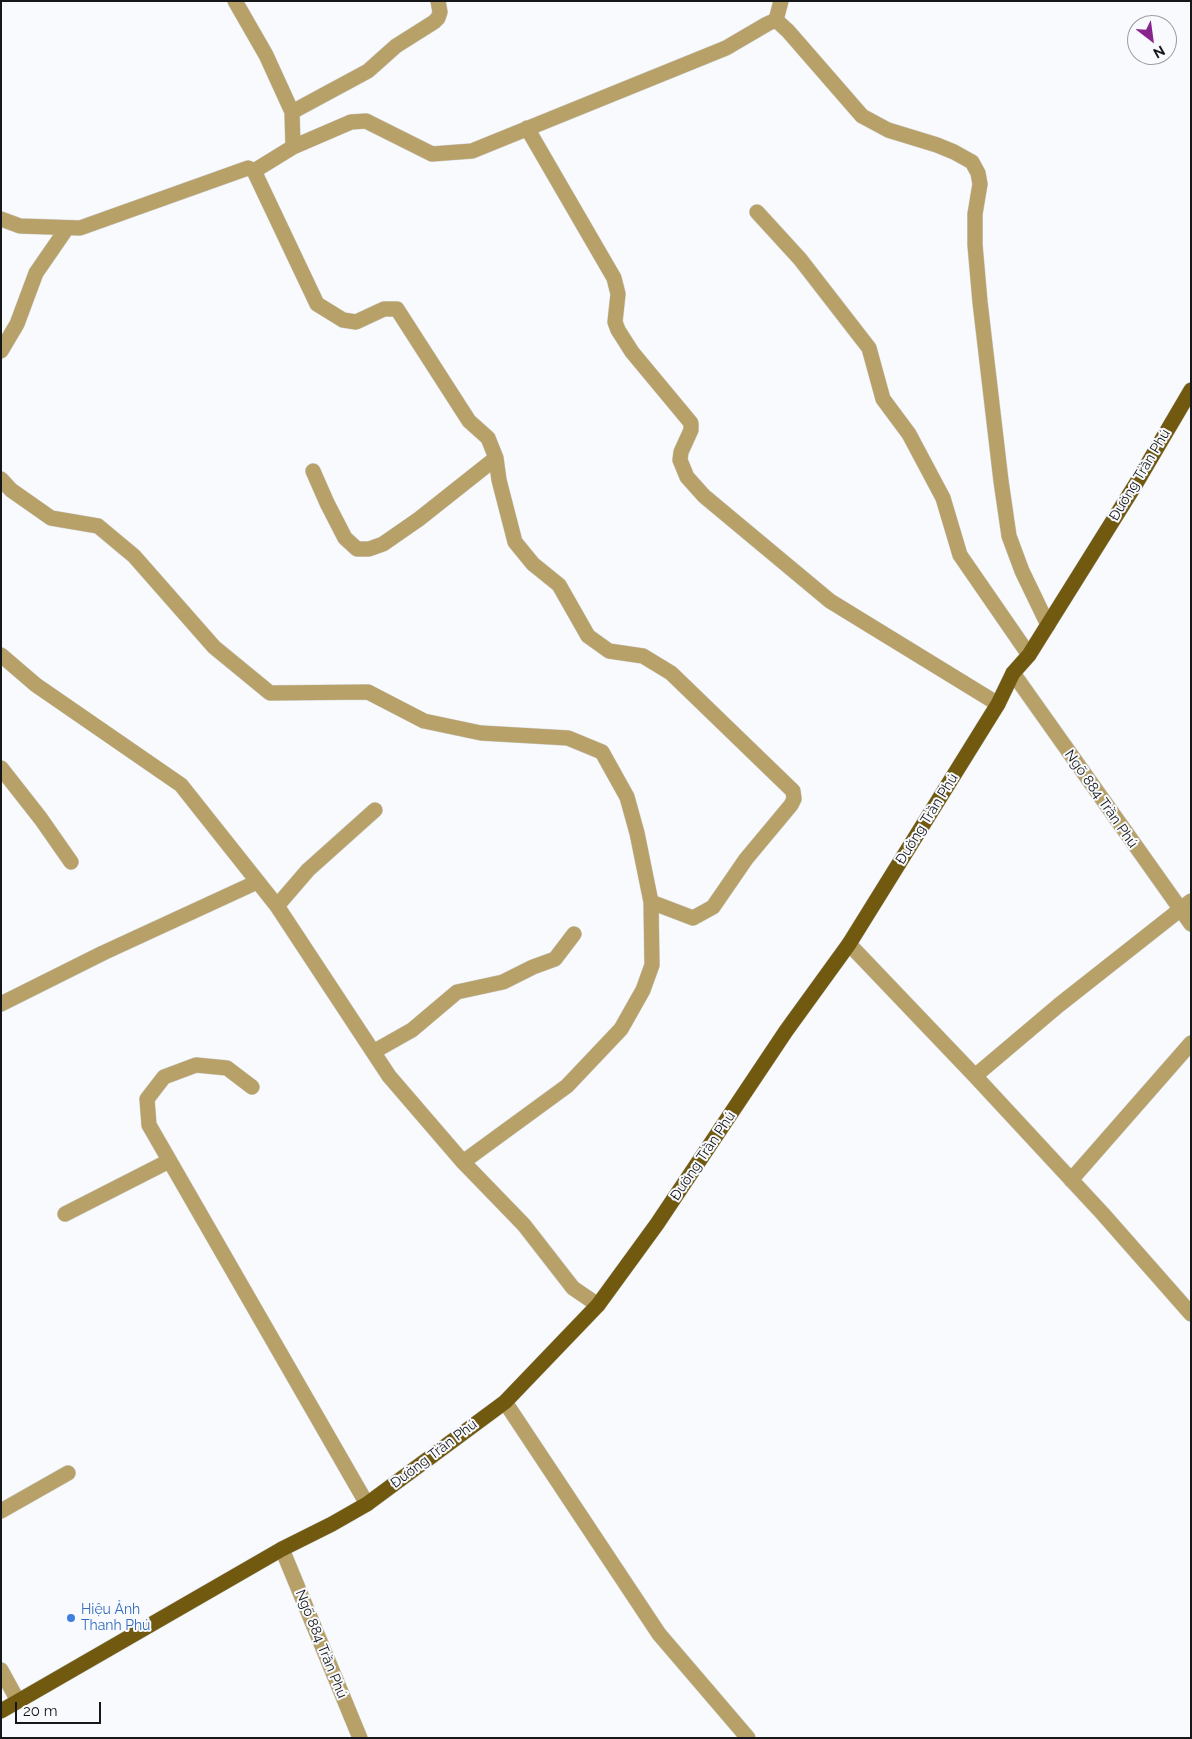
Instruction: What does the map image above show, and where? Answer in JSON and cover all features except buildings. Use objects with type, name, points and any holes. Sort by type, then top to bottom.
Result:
[{"type":"main road","name":"Đường Trần Phú","points":[[1,1711],[282,1549],[367,1504],[504,1402],[598,1305],[657,1224],[786,1031],[849,944],[998,704],[1013,673],[1029,655],[1048,625],[1134,487],[1191,390]]},
{"type":"street","points":[[235,1],[266,55],[292,112],[293,147]]},
{"type":"street","points":[[292,112],[368,72],[396,46],[434,22],[440,12],[438,1]]},
{"type":"street","points":[[776,20],[781,1]]},
{"type":"street","points":[[254,171],[293,147],[351,122],[366,120],[432,154],[472,151],[726,48],[776,20]]},
{"type":"street","points":[[776,20],[788,31],[862,116],[888,130],[954,152],[972,162],[978,172],[980,184],[975,214],[975,245],[1003,499],[1012,545],[1022,571],[1048,625]]},
{"type":"street","points":[[527,128],[614,278],[618,294],[615,322],[618,330],[632,352],[691,423],[691,430],[681,452],[680,460],[687,477],[704,496],[830,601],[998,704]]},
{"type":"street","points":[[1,219],[20,226],[80,228],[248,168],[254,171],[317,304],[343,320],[356,322],[384,309],[397,309],[469,421],[488,438],[496,458],[499,480],[516,542],[533,564],[559,585],[588,636],[609,651],[643,656],[671,673],[789,785],[795,795],[791,805],[746,859],[713,907],[693,918],[651,902]]},
{"type":"street","points":[[756,212],[800,259],[869,348],[883,399],[909,434],[943,498],[960,555],[1029,655]]},
{"type":"street","points":[[1,351],[17,324],[36,273],[67,228]]},
{"type":"street","points":[[313,471],[327,503],[346,538],[357,549],[369,549],[383,544],[419,519],[496,458]]},
{"type":"street","points":[[1,479],[11,490],[51,518],[98,526],[134,556],[214,647],[270,693],[368,692],[424,721],[481,733],[568,738],[602,752],[628,796],[637,833],[651,902],[652,965],[643,990],[622,1029],[567,1086],[463,1162]]},
{"type":"street","points":[[3,662],[181,785],[276,906],[389,1076],[463,1162],[524,1225],[573,1288],[598,1305]]},
{"type":"street","name":"Ngõ 884 Trần Phú","points":[[1013,673],[1185,905],[1191,924]]},
{"type":"street","points":[[1,768],[71,862]]},
{"type":"street","points":[[276,906],[308,870],[375,810]]},
{"type":"street","points":[[1,1004],[102,953],[257,882]]},
{"type":"street","points":[[975,1076],[1059,1005],[1185,905]]},
{"type":"street","points":[[373,1052],[412,1030],[457,992],[503,982],[533,967],[555,959],[574,934]]},
{"type":"street","points":[[849,944],[975,1076],[1191,1314]]},
{"type":"street","points":[[1071,1180],[1191,1044]]},
{"type":"street","points":[[252,1087],[227,1068],[196,1065],[164,1077],[147,1099],[149,1124],[367,1504]]},
{"type":"street","points":[[65,1214],[169,1161]]},
{"type":"street","points":[[504,1402],[659,1634],[748,1738]]},
{"type":"street","points":[[1,1511],[68,1473]]},
{"type":"street","name":"Ngõ 884 Trần Phú","points":[[282,1549],[360,1738]]},
{"type":"street","points":[[1,1670],[18,1701]]},
{"type":"place","name":"Hiệu Ảnh Thanh Phú","points":[[71,1618]]}]
